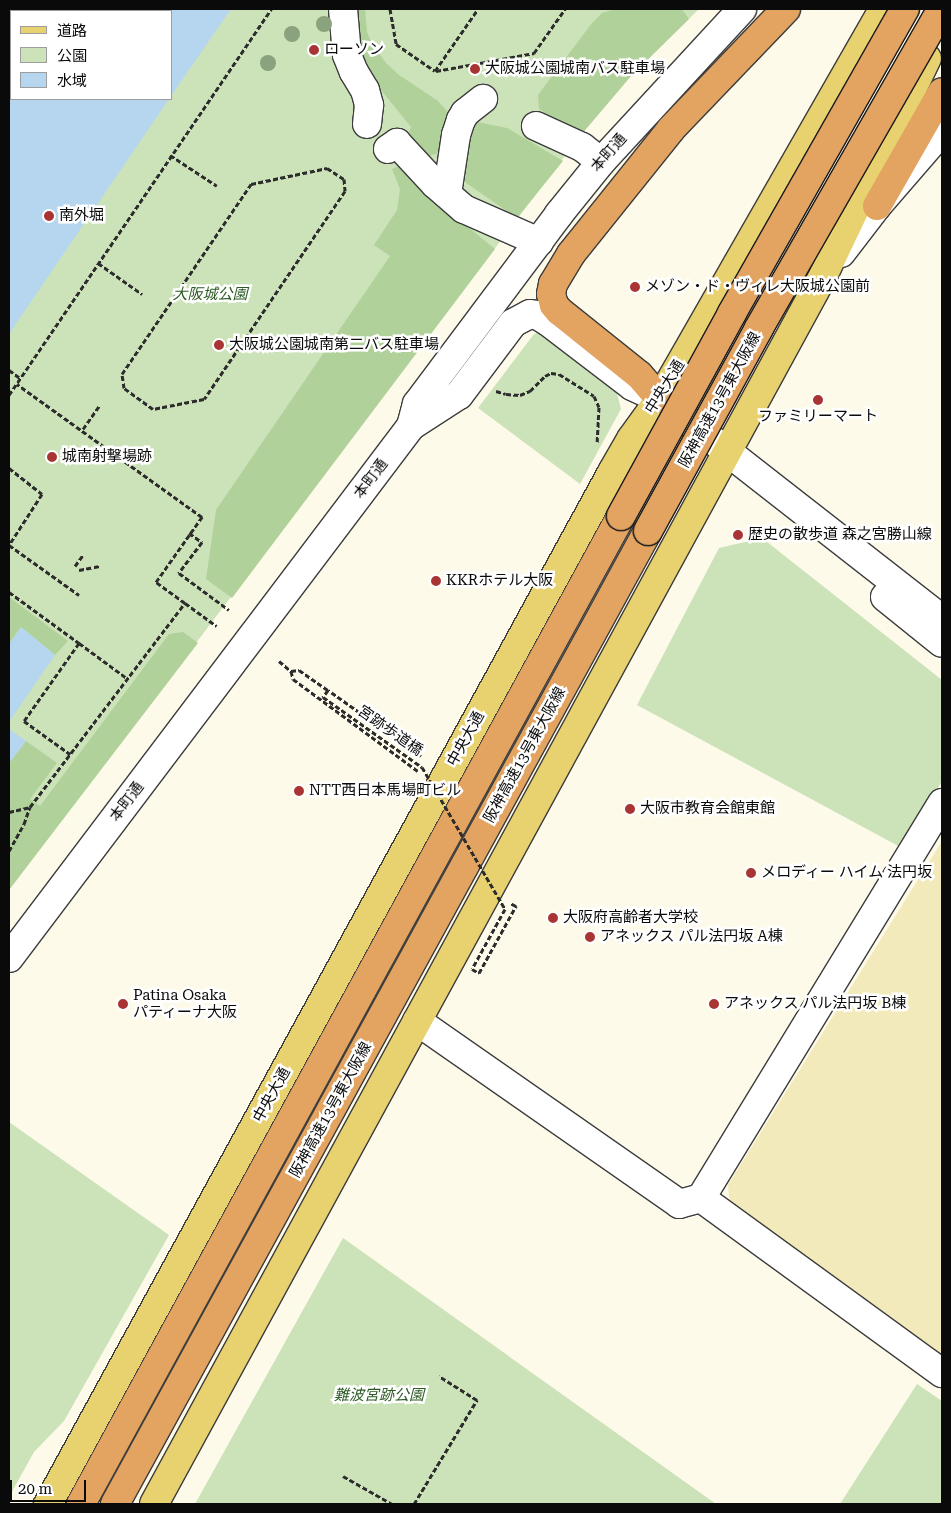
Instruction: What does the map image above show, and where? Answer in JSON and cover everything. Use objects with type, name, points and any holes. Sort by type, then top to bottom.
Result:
[{"type":"highway","points":[[660,399],[639,375],[569,320],[554,305],[551,294],[553,284],[560,269],[601,215],[707,90],[786,9]]},
{"type":"highway","name":"阪神高速13号東大阪線","points":[[81,1504],[732,313],[905,9]]},
{"type":"highway","name":"阪神高速13号東大阪線","points":[[115,1504],[759,328],[942,9]]},
{"type":"highway","points":[[877,206],[942,92]]},
{"type":"main road","name":"中央大通","points":[[48,1504],[612,472],[631,439],[660,399],[883,9]]},
{"type":"main road","points":[[154,1504],[824,274],[942,27]]},
{"type":"street","points":[[343,9],[347,55],[354,72],[365,90],[369,105],[367,124]]},
{"type":"street","name":"本町通","points":[[9,958],[411,426],[417,404],[538,242],[600,162],[728,13]]},
{"type":"street","points":[[447,194],[456,135],[461,120],[465,113],[483,99]]},
{"type":"street","points":[[536,126],[582,147],[600,162]]},
{"type":"street","points":[[824,274],[877,206],[942,131]]},
{"type":"street","points":[[388,149],[397,143],[435,184],[464,209],[538,242]]},
{"type":"street","points":[[411,426],[459,395],[513,323],[530,314],[547,321],[632,386],[660,399],[942,618]]},
{"type":"street","points":[[877,568],[879,582],[885,598],[942,643]]},
{"type":"street","points":[[417,1021],[680,1204],[701,1198],[942,803]]},
{"type":"street","points":[[701,1198],[942,1373]]},
{"type":"path","points":[[9,395],[170,155],[271,9]]},
{"type":"path","points":[[390,9],[396,44],[435,71],[534,53],[565,9]]},
{"type":"path","points":[[435,71],[478,9]]},
{"type":"path","points":[[170,155],[217,186]]},
{"type":"path","points":[[326,168],[344,179],[345,191],[204,399],[153,409],[124,388],[122,374],[251,184],[326,168]]},
{"type":"path","points":[[98,263],[142,294]]},
{"type":"path","points":[[9,370],[20,378]]},
{"type":"path","points":[[493,389],[506,394],[520,395],[530,391],[545,376],[551,373],[559,374],[590,392],[597,402],[598,448]]},
{"type":"path","points":[[16,384],[82,429],[202,517],[156,582],[217,626]]},
{"type":"path","points":[[82,429],[99,406]]},
{"type":"path","points":[[9,468],[42,494],[9,545],[79,595]]},
{"type":"path","points":[[189,533],[202,542],[179,573],[229,610]]},
{"type":"path","points":[[74,566],[83,555]]},
{"type":"path","points":[[79,570],[100,566]]},
{"type":"path","points":[[9,592],[128,679]]},
{"type":"path","points":[[9,851],[24,824],[30,807],[185,602]]},
{"type":"path","points":[[70,754],[24,721],[80,643]]},
{"type":"path","points":[[279,661],[291,671],[293,679],[426,776]]},
{"type":"path","points":[[291,671],[299,670],[328,690]]},
{"type":"path","name":"宮跡歩道橋","points":[[421,756],[328,690],[323,697],[422,767],[505,909],[472,969],[479,973]]},
{"type":"path","points":[[9,812],[30,807]]},
{"type":"path","points":[[414,1504],[477,1400],[439,1376]]},
{"type":"path","points":[[343,1476],[392,1504]]},
{"type":"green space","name":"大阪城公園","points":[[9,9],[699,9],[631,76],[580,136],[9,890]]},
{"type":"green space","points":[[357,9],[365,9],[367,32],[372,44],[386,63],[399,75],[438,101],[447,111],[450,120],[444,147],[436,154],[428,156],[413,145],[409,132],[411,127],[368,74],[358,44]]},
{"type":"green space","points":[[616,9],[682,9],[689,19],[631,76],[580,136],[539,109],[538,95],[592,23],[602,13]]},
{"type":"green space","points":[[477,122],[507,128],[563,161],[517,218],[462,180],[460,160]]},
{"type":"green space","points":[[401,165],[405,166],[410,180],[495,249],[232,598],[206,579],[216,510],[390,256],[374,245],[397,210],[400,189],[392,169]]},
{"type":"green space","points":[[538,333],[617,393],[621,409],[580,484],[478,408],[534,334]]},
{"type":"green space","points":[[762,538],[942,680],[942,781],[902,848],[637,705],[719,548]]},
{"type":"green space","points":[[9,597],[68,641],[55,655],[21,627],[9,644]]},
{"type":"green space","points":[[183,632],[198,643],[9,890],[9,763],[26,741],[57,763],[30,799],[40,806],[169,634]]},
{"type":"green space","points":[[9,1122],[169,1235],[64,1421],[34,1452],[9,1497]]},
{"type":"green space","name":"難波宮跡公園","points":[[343,1238],[716,1504],[195,1504]]},
{"type":"green space","points":[[917,1384],[942,1401],[942,1504],[840,1504]]},
{"type":"sand","points":[[942,841],[942,1360],[730,1207],[728,1185]]},
{"type":"water","name":"南外堀","points":[[9,9],[231,9],[172,95],[172,10],[10,10],[10,100],[168,100],[9,334]]},
{"type":"water","points":[[21,627],[55,655],[9,722],[9,644]]},
{"type":"water","points":[[9,729],[26,741],[9,763]]},
{"type":"place","name":"ローソン","points":[[314,50]]},
{"type":"place","name":"大阪城公園城南バス駐車場","points":[[475,69]]},
{"type":"place","name":"南外堀","points":[[49,216]]},
{"type":"place","name":"メゾン・ド・ヴィレ大阪城公園前","points":[[635,287]]},
{"type":"place","name":"大阪城公園城南第二バス駐車場","points":[[219,345]]},
{"type":"place","name":"ファミリーマート","points":[[818,400]]},
{"type":"place","name":"城南射撃場跡","points":[[52,457]]},
{"type":"place","name":"歴史の散歩道 森之宮勝山線","points":[[738,535]]},
{"type":"place","name":"KKRホテル大阪","points":[[436,581]]},
{"type":"place","name":"NTT西日本馬場町ビル","points":[[299,791]]},
{"type":"place","name":"大阪市教育会館東館","points":[[630,809]]},
{"type":"place","name":"メロディー ハイム 法円坂","points":[[751,873]]},
{"type":"place","name":"大阪府高齢者大学校","points":[[553,918]]},
{"type":"place","name":"アネックス パル法円坂 A棟","points":[[590,937]]},
{"type":"place","name":"Patina Osaka パティーナ大阪","points":[[123,1004]]},
{"type":"place","name":"アネックス パル法円坂 B棟","points":[[714,1004]]}]
